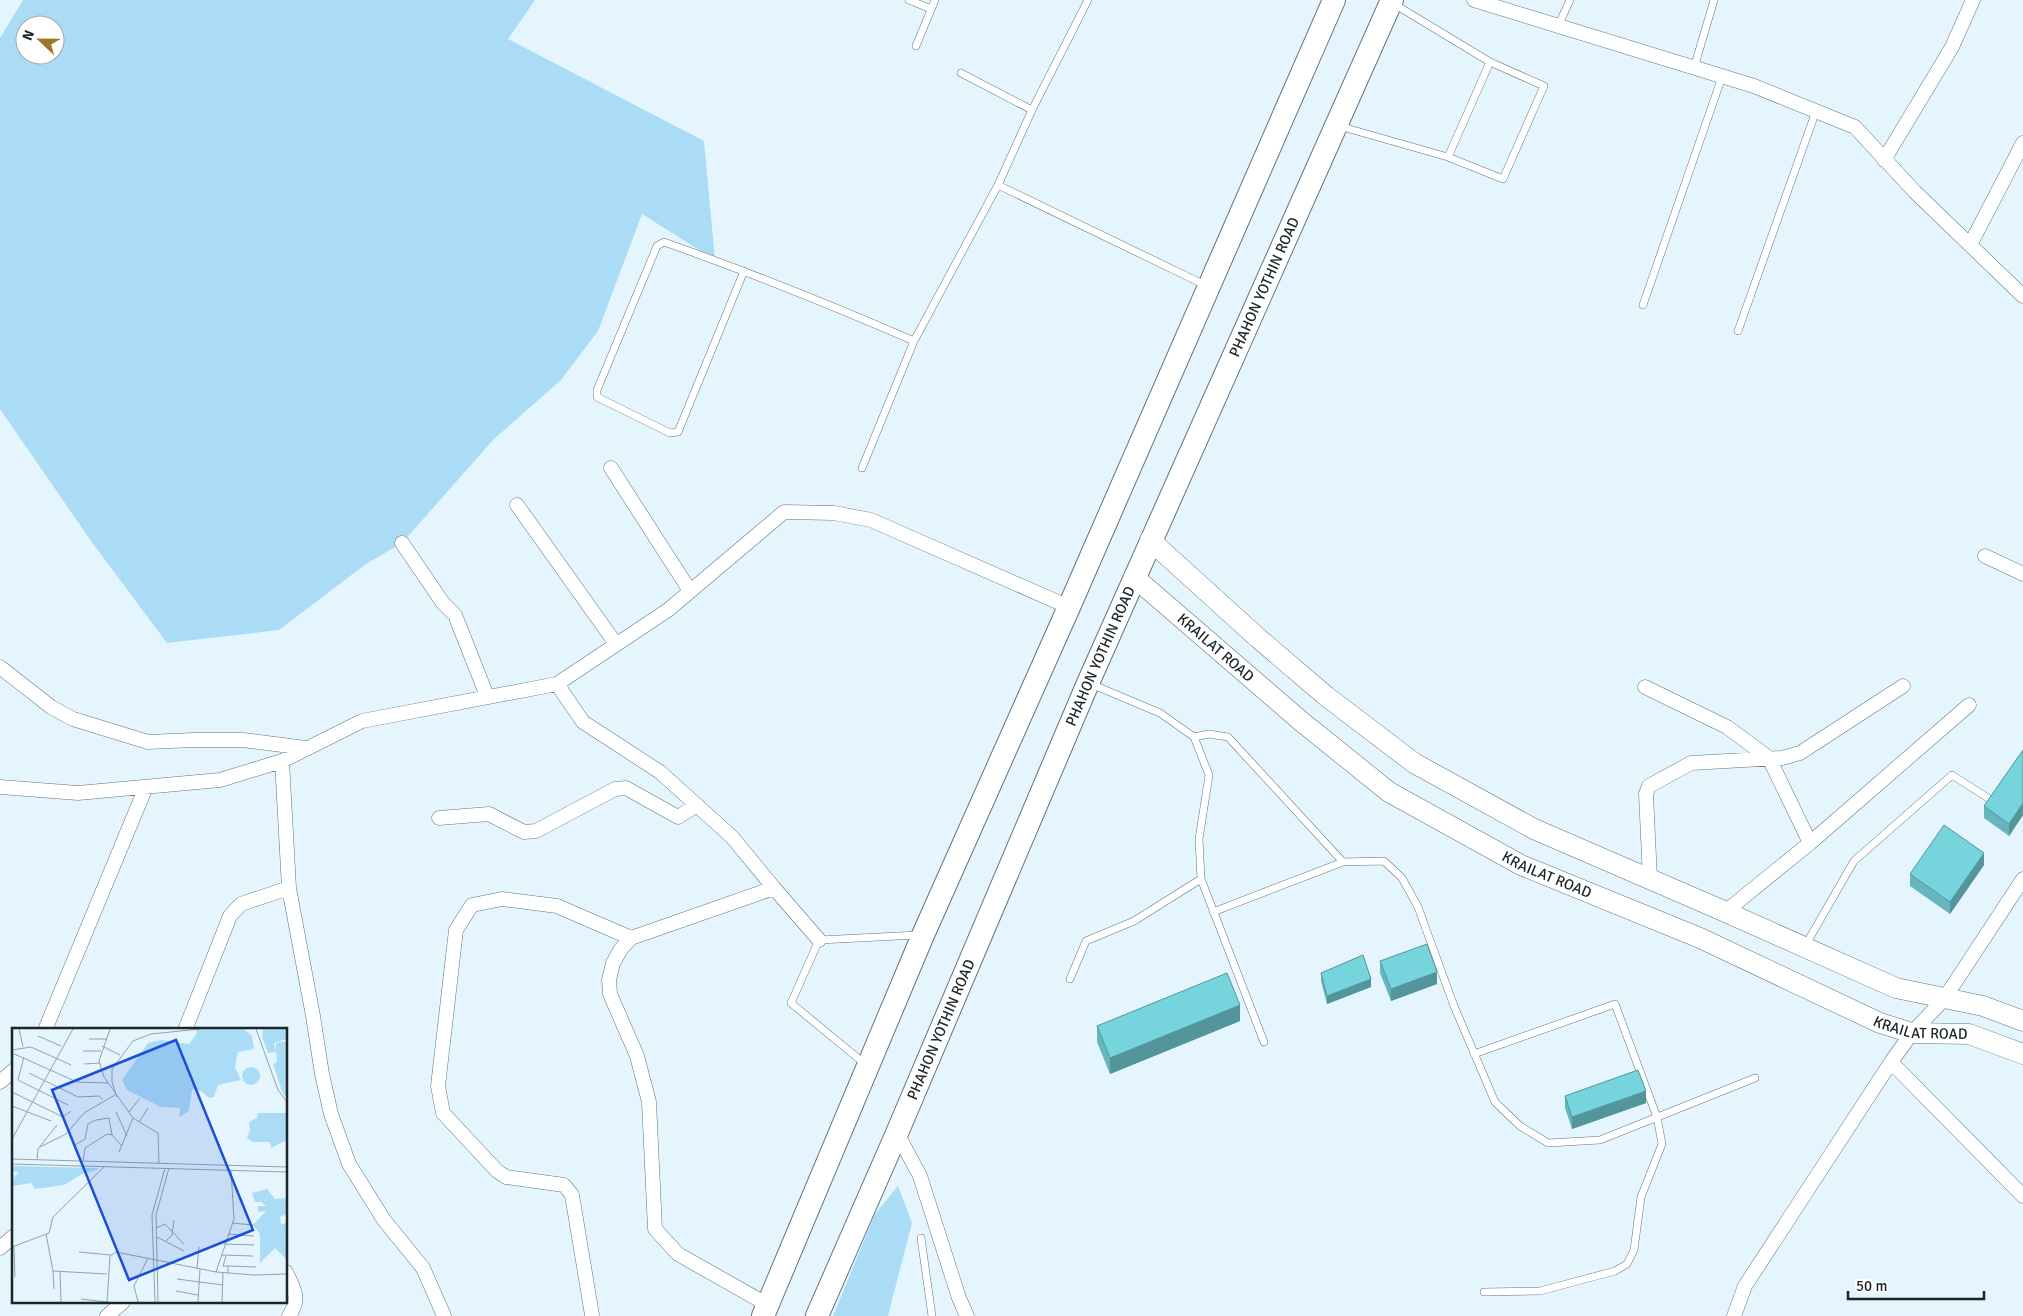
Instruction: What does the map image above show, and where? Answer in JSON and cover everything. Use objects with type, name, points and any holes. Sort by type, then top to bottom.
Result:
[{"type":"main road","points":[[766,1310],[923,935],[1069,608],[1334,0]]},
{"type":"main road","name":"PHAHON YOTHIN ROAD","points":[[817,1316],[897,1134],[1088,682],[1391,1]]},
{"type":"main road","name":"KRAILAT ROAD","points":[[1150,540],[1258,638],[1326,696],[1414,763],[1534,829],[1896,988],[1983,1006],[2023,1021]]},
{"type":"main road","name":"KRAILAT ROAD","points":[[1134,577],[1302,722],[1389,792],[1521,865],[1700,938],[1880,1023],[1912,1034],[1969,1034],[2023,1054]]},
{"type":"street","points":[[1474,0],[1754,86],[1855,127],[1884,160],[2023,296]]},
{"type":"street","points":[[1884,160],[1952,47],[1973,0]]},
{"type":"street","points":[[1970,245],[2023,143]]},
{"type":"street","points":[[611,468],[690,591]]},
{"type":"street","points":[[517,506],[616,644]]},
{"type":"street","points":[[0,787],[78,793],[220,780],[282,761],[362,721],[557,684],[668,610],[784,512],[834,513],[871,520],[1069,608]]},
{"type":"street","points":[[402,543],[443,603],[454,615],[487,696]]},
{"type":"street","points":[[1984,556],[2023,574]]},
{"type":"street","points":[[0,667],[50,707],[73,719],[148,742],[243,740],[306,748]]},
{"type":"street","points":[[557,684],[583,722],[660,772],[732,836],[819,940]]},
{"type":"street","points":[[1650,879],[1646,794],[1649,786],[1691,763],[1782,758],[1800,753],[1903,686]]},
{"type":"street","points":[[1645,687],[1727,727],[1769,758],[1810,843]]},
{"type":"street","points":[[1725,912],[1810,843],[1969,705]]},
{"type":"street","points":[[282,761],[289,888],[322,1074],[337,1130],[350,1164],[384,1220],[423,1268],[444,1316]]},
{"type":"street","points":[[46,1028],[146,787]]},
{"type":"street","points":[[439,818],[488,814],[524,832],[536,831],[614,789],[626,788],[678,817],[697,805]]},
{"type":"street","points":[[1734,1316],[1745,1286],[1891,1062],[1912,1034],[1944,999],[2023,880]]},
{"type":"street","points":[[186,1028],[230,916],[241,904],[289,888]]},
{"type":"street","points":[[766,1310],[678,1254],[655,1229],[649,1102],[637,1056],[610,994],[609,980],[613,963],[621,949],[631,938],[774,888]]},
{"type":"street","points":[[592,1315],[572,1195],[564,1185],[506,1177],[443,1113],[438,1086],[442,1039],[456,930],[472,905],[502,899],[557,906],[631,938]]},
{"type":"street","points":[[1891,1062],[2023,1196]]},
{"type":"street","points":[[0,1082],[12,1072]]},
{"type":"street","points":[[897,1134],[920,1176],[959,1298],[967,1316]]},
{"type":"street","points":[[0,1248],[12,1238]]},
{"type":"street","points":[[288,1277],[296,1296],[294,1308],[289,1316]]},
{"type":"street","points":[[107,1316],[120,1304]]},
{"type":"lane","points":[[909,0],[931,9]]},
{"type":"lane","points":[[916,46],[935,0]]},
{"type":"lane","points":[[862,468],[914,341],[998,185],[1032,110],[1088,0]]},
{"type":"lane","points":[[1558,26],[1570,0]]},
{"type":"lane","points":[[1694,68],[1714,0]]},
{"type":"lane","points":[[1336,125],[1448,157],[1503,179],[1544,86],[1490,62],[1391,1]]},
{"type":"lane","points":[[1448,157],[1490,62]]},
{"type":"lane","points":[[961,73],[1032,110]]},
{"type":"lane","points":[[1643,305],[1722,77]]},
{"type":"lane","points":[[1738,331],[1816,112]]},
{"type":"lane","points":[[998,185],[1209,287]]},
{"type":"lane","points":[[744,271],[678,432],[670,432],[597,397],[597,390],[657,246],[664,242],[744,271],[806,294],[914,341]]},
{"type":"lane","points":[[1088,682],[1160,713],[1194,736],[1209,775],[1199,839],[1201,879],[1264,1042]]},
{"type":"lane","points":[[1194,736],[1209,734],[1228,737],[1343,862]]},
{"type":"lane","points":[[1804,947],[1854,860],[1952,775],[1988,798]]},
{"type":"lane","points":[[1213,912],[1343,862],[1384,861],[1402,878],[1418,907],[1454,1006],[1495,1102],[1520,1126],[1548,1143],[1600,1140],[1755,1078]]},
{"type":"lane","points":[[1070,979],[1086,941],[1134,921],[1201,879]]},
{"type":"lane","points":[[867,1066],[791,1003],[819,940],[923,935]]},
{"type":"lane","points":[[1474,1054],[1615,1004],[1657,1117],[1662,1144],[1641,1197],[1634,1250],[1627,1264],[1615,1271],[1540,1291],[1484,1292]]},
{"type":"lane","points":[[921,1238],[932,1316]]},
{"type":"shaded area","points":[[23,0],[535,0],[508,39],[704,141],[715,260],[642,214],[598,331],[561,380],[493,440],[402,543],[366,564],[279,630],[167,643],[91,541],[0,409],[0,38]]},
{"type":"shaded area","points":[[898,1186],[912,1223],[888,1316],[833,1316],[875,1214]]},
{"type":"building","points":[[2023,750],[2023,803],[2009,824],[1984,806]]},
{"type":"building","points":[[1944,825],[1984,853],[1950,902],[1910,874]]},
{"type":"building","points":[[1427,944],[1437,972],[1391,989],[1380,961]]},
{"type":"building","points":[[1363,955],[1371,979],[1327,996],[1321,973]]},
{"type":"building","points":[[1227,973],[1240,1005],[1110,1058],[1097,1026]]},
{"type":"building","points":[[1638,1070],[1646,1091],[1572,1117],[1565,1096]]}]
